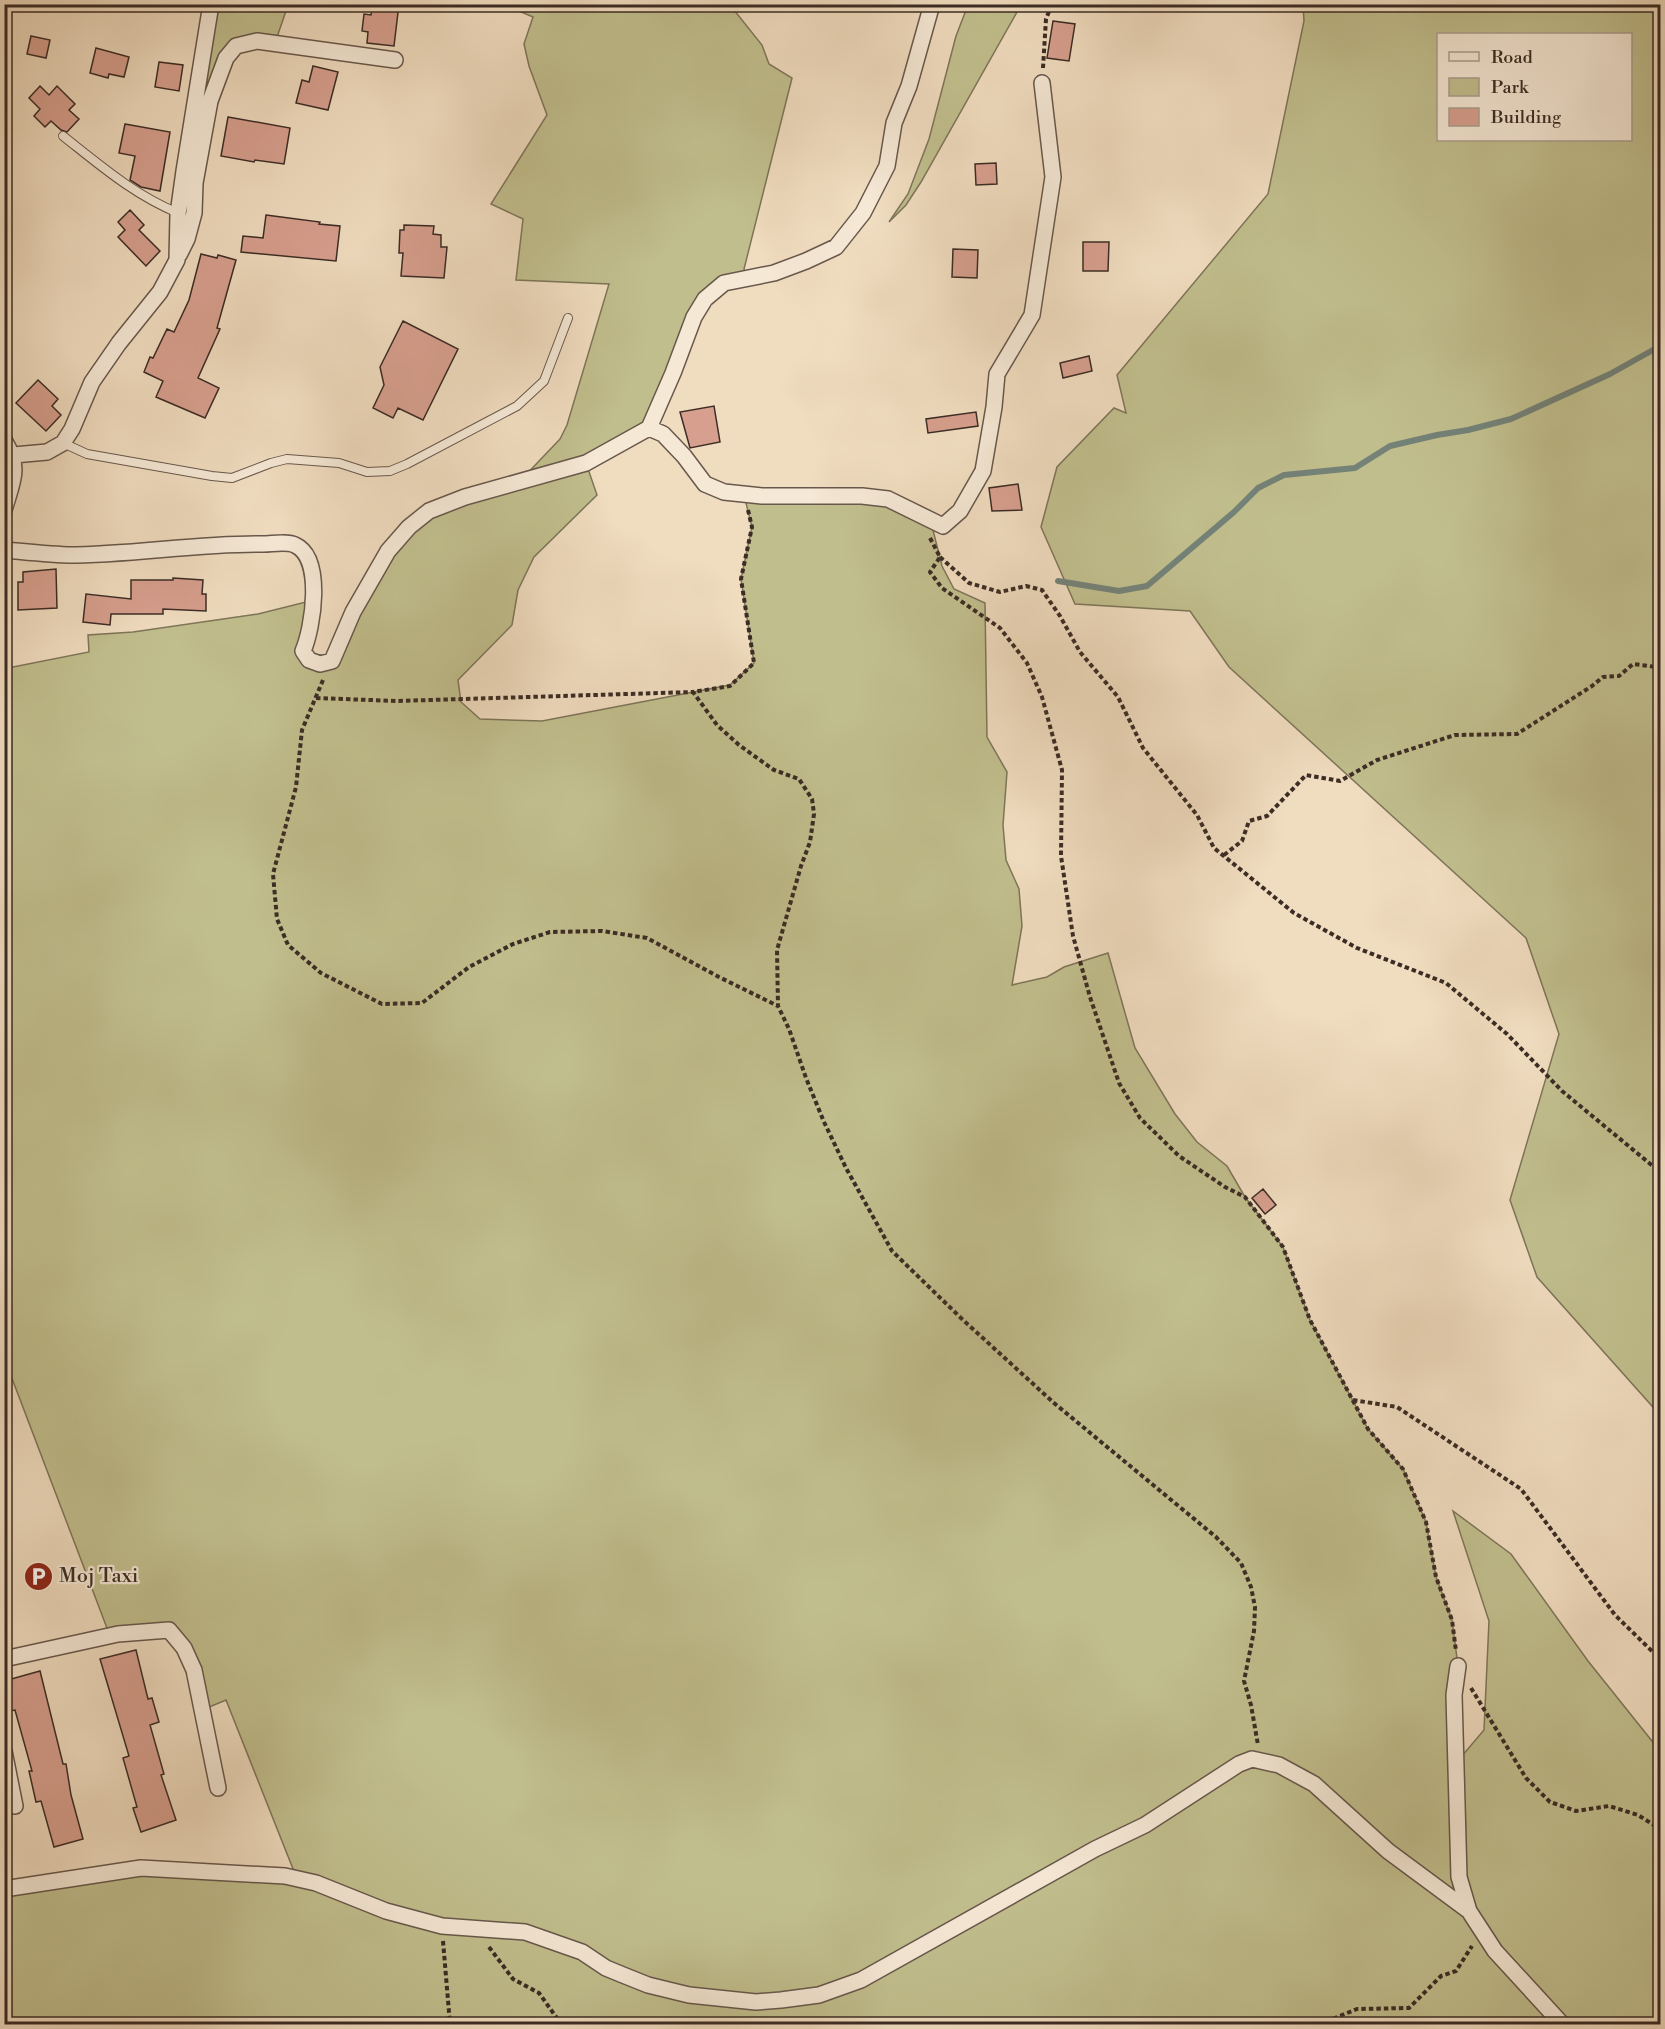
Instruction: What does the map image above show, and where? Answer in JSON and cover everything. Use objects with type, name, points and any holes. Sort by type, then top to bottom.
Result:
[{"type":"street","points":[[177,260],[178,214],[211,4]]},
{"type":"street","points":[[4,550],[69,555],[249,544],[294,544],[311,562],[314,600],[308,639],[303,651],[309,660],[320,664],[332,661],[353,612],[388,551],[409,527],[429,511],[476,494],[586,463],[649,428],[669,384],[694,317],[705,299],[724,284],[774,273],[836,247],[863,213],[887,166],[894,123],[909,86],[932,4]]},
{"type":"street","points":[[14,455],[47,452],[63,443],[72,429],[92,382],[119,343],[160,292],[187,239],[194,213],[195,183],[210,101],[226,58],[236,46],[257,40],[395,60]]},
{"type":"street","points":[[649,428],[663,434],[684,456],[705,484],[724,492],[744,495],[862,496],[888,500],[943,526],[960,511],[983,471],[997,374],[1032,315],[1053,177],[1042,83]]},
{"type":"street","points":[[4,440],[14,455],[15,473],[4,510]]},
{"type":"street","points":[[4,1659],[118,1634],[169,1630],[184,1648],[194,1670],[218,1788]]},
{"type":"street","points":[[1458,1666],[1454,1695],[1459,1877],[1469,1911],[1495,1951],[1562,2025]]},
{"type":"street","points":[[4,1751],[15,1806]]},
{"type":"street","points":[[4,1889],[141,1868],[285,1876],[316,1883],[386,1911],[442,1926],[525,1932],[582,1953],[606,1968],[648,1985],[689,1995],[756,2002],[819,1995],[861,1980],[1095,1849],[1145,1825],[1239,1764],[1252,1759],[1279,1765],[1314,1784],[1388,1851],[1469,1911]]},
{"type":"lane","points":[[63,136],[123,184],[151,202],[178,214]]},
{"type":"lane","points":[[63,443],[87,454],[232,478],[287,459],[339,463],[367,472],[390,471],[407,465],[517,406],[544,381],[568,318]]},
{"type":"path","points":[[1042,83],[1046,19],[1052,4]]},
{"type":"path","points":[[316,698],[397,701],[693,692],[730,686],[754,663],[748,611],[741,579],[752,527],[744,495]]},
{"type":"path","points":[[919,514],[940,557],[969,583],[1000,592],[1026,586],[1042,590],[1080,652],[1118,697],[1143,748],[1197,815],[1214,848],[1294,913],[1357,948],[1446,983],[1506,1034],[1562,1091],[1660,1172]]},
{"type":"path","points":[[940,557],[930,572],[942,588],[1000,628],[1028,663],[1042,697],[1062,771],[1061,856],[1073,936],[1090,997],[1119,1083],[1140,1118],[1179,1156],[1245,1197],[1282,1248],[1310,1320],[1352,1400],[1368,1429],[1403,1469],[1426,1522],[1436,1577],[1452,1620],[1458,1666],[1526,1778],[1550,1802],[1576,1811],[1609,1806],[1638,1815],[1660,1829]]},
{"type":"path","points":[[332,661],[302,730],[296,787],[273,874],[278,919],[288,945],[321,973],[382,1004],[422,1003],[469,967],[513,944],[550,932],[602,931],[647,938],[778,1006]]},
{"type":"path","points":[[1224,855],[1242,841],[1249,821],[1267,816],[1306,775],[1340,780],[1377,760],[1455,735],[1517,734],[1592,687],[1603,677],[1619,676],[1633,664],[1657,667],[1660,665]]},
{"type":"path","points":[[693,692],[717,725],[739,745],[774,770],[799,778],[812,799],[814,814],[810,842],[791,897],[777,950],[778,1006],[824,1122],[846,1168],[892,1251],[1046,1395],[1216,1537],[1240,1563],[1251,1587],[1255,1607],[1254,1631],[1244,1681],[1258,1745],[1252,1759]]},
{"type":"path","points":[[1352,1400],[1397,1407],[1521,1489],[1615,1615],[1660,1659]]},
{"type":"path","points":[[442,1926],[450,2025]]},
{"type":"path","points":[[475,1928],[513,1979],[539,1993],[559,2021],[604,2025]]},
{"type":"path","points":[[1330,2025],[1330,2020],[1357,2009],[1409,2008],[1441,1976],[1456,1971],[1482,1930]]},
{"type":"green space","points":[[211,5],[288,5],[275,43],[236,47],[210,101],[197,95]]},
{"type":"green space","points":[[505,5],[730,5],[762,45],[769,64],[792,78],[744,269],[747,278],[705,299],[649,428],[586,463],[597,495],[534,557],[518,590],[512,625],[458,680],[461,702],[480,719],[542,721],[730,685],[754,663],[741,579],[752,527],[744,495],[862,496],[931,522],[942,566],[954,589],[985,603],[987,737],[1007,772],[1003,825],[1006,860],[1019,889],[1022,926],[1012,985],[1047,977],[1064,967],[1108,953],[1135,1048],[1175,1114],[1197,1142],[1227,1166],[1245,1197],[1283,1247],[1310,1320],[1368,1429],[1403,1469],[1426,1522],[1436,1577],[1452,1620],[1458,1666],[1456,1763],[1484,1730],[1489,1621],[1453,1511],[1511,1554],[1588,1661],[1660,1751],[1660,2024],[5,2024],[5,1889],[99,1873],[297,1879],[226,1700],[202,1710],[194,1670],[169,1630],[110,1636],[5,1360],[5,665],[13,667],[89,652],[88,635],[133,632],[258,614],[314,600],[303,651],[332,660],[409,527],[520,481],[560,439],[567,425],[609,284],[516,280],[523,219],[491,204],[547,115],[529,66],[524,44],[533,17]]},
{"type":"green space","points":[[968,5],[1021,5],[921,182],[906,205],[889,222],[908,194],[929,139],[956,36]]},
{"type":"green space","points":[[1303,5],[1660,5],[1660,1415],[1537,1277],[1510,1200],[1559,1034],[1526,938],[1229,667],[1190,611],[1075,604],[1041,527],[1057,467],[1114,408],[1126,413],[1117,375],[1268,194],[1304,21]]},
{"type":"building","points":[[372,4],[399,4],[394,46],[367,43],[368,32],[362,31],[364,14],[371,15]]},
{"type":"building","points":[[1053,21],[1075,24],[1069,61],[1047,58]]},
{"type":"building","points":[[31,36],[50,40],[46,58],[27,54]]},
{"type":"building","points":[[96,48],[129,57],[124,77],[109,74],[108,78],[90,73]]},
{"type":"building","points":[[159,62],[183,65],[179,91],[155,87]]},
{"type":"building","points":[[313,66],[338,72],[328,110],[296,103],[302,80],[309,82]]},
{"type":"building","points":[[40,86],[49,95],[57,86],[75,104],[69,110],[79,119],[67,132],[51,121],[45,127],[34,116],[40,109],[29,98]]},
{"type":"building","points":[[228,117],[290,128],[284,164],[221,156]]},
{"type":"building","points":[[125,124],[170,132],[160,191],[141,187],[130,180],[135,156],[119,153]]},
{"type":"building","points":[[996,163],[997,184],[976,185],[975,164]]},
{"type":"building","points":[[130,210],[144,225],[139,230],[160,251],[146,266],[118,237],[125,230],[118,222]]},
{"type":"building","points":[[266,215],[340,226],[336,261],[241,252],[243,236],[263,238]]},
{"type":"building","points":[[404,225],[434,226],[433,234],[441,235],[441,247],[447,247],[444,278],[401,276],[403,253],[399,253],[400,230],[404,230]]},
{"type":"building","points":[[1083,242],[1109,242],[1108,271],[1083,271]]},
{"type":"building","points":[[953,249],[978,250],[977,278],[952,277]]},
{"type":"building","points":[[201,254],[217,258],[218,255],[236,260],[217,328],[220,329],[198,378],[219,388],[205,418],[156,397],[163,381],[144,372],[167,329],[174,332],[189,300]]},
{"type":"building","points":[[403,321],[458,349],[423,420],[398,408],[393,418],[373,408],[384,385],[380,367]]},
{"type":"building","points":[[1089,356],[1092,371],[1063,378],[1060,363]]},
{"type":"building","points":[[38,380],[58,399],[52,406],[61,415],[46,431],[16,403]]},
{"type":"building","points":[[714,406],[720,442],[690,448],[680,412]]},
{"type":"building","points":[[976,412],[978,426],[928,433],[926,419]]},
{"type":"building","points":[[1018,484],[1022,510],[992,511],[989,488]]},
{"type":"building","points":[[56,569],[57,608],[18,610],[18,582],[23,582],[23,572]]},
{"type":"building","points":[[173,578],[203,580],[202,594],[206,594],[206,611],[163,609],[163,614],[111,614],[110,625],[83,622],[86,594],[131,599],[131,580],[173,580]]},
{"type":"building","points":[[1263,1189],[1276,1205],[1265,1214],[1252,1198]]},
{"type":"building","points":[[136,1650],[148,1699],[152,1698],[159,1722],[150,1725],[164,1774],[161,1775],[176,1820],[141,1832],[133,1808],[137,1807],[123,1758],[129,1756],[100,1659]]},
{"type":"building","points":[[40,1671],[63,1764],[66,1764],[71,1795],[83,1839],[54,1847],[41,1801],[36,1802],[29,1771],[32,1771],[15,1710],[10,1711],[4,1693],[4,1681]]},
{"type":"waterway","points":[[1058,581],[1119,591],[1147,586],[1234,512],[1258,488],[1284,475],[1355,468],[1390,446],[1511,419],[1610,374],[1660,346]]},
{"type":"place","name":"Moj Taxi","points":[[38,1576]]}]
